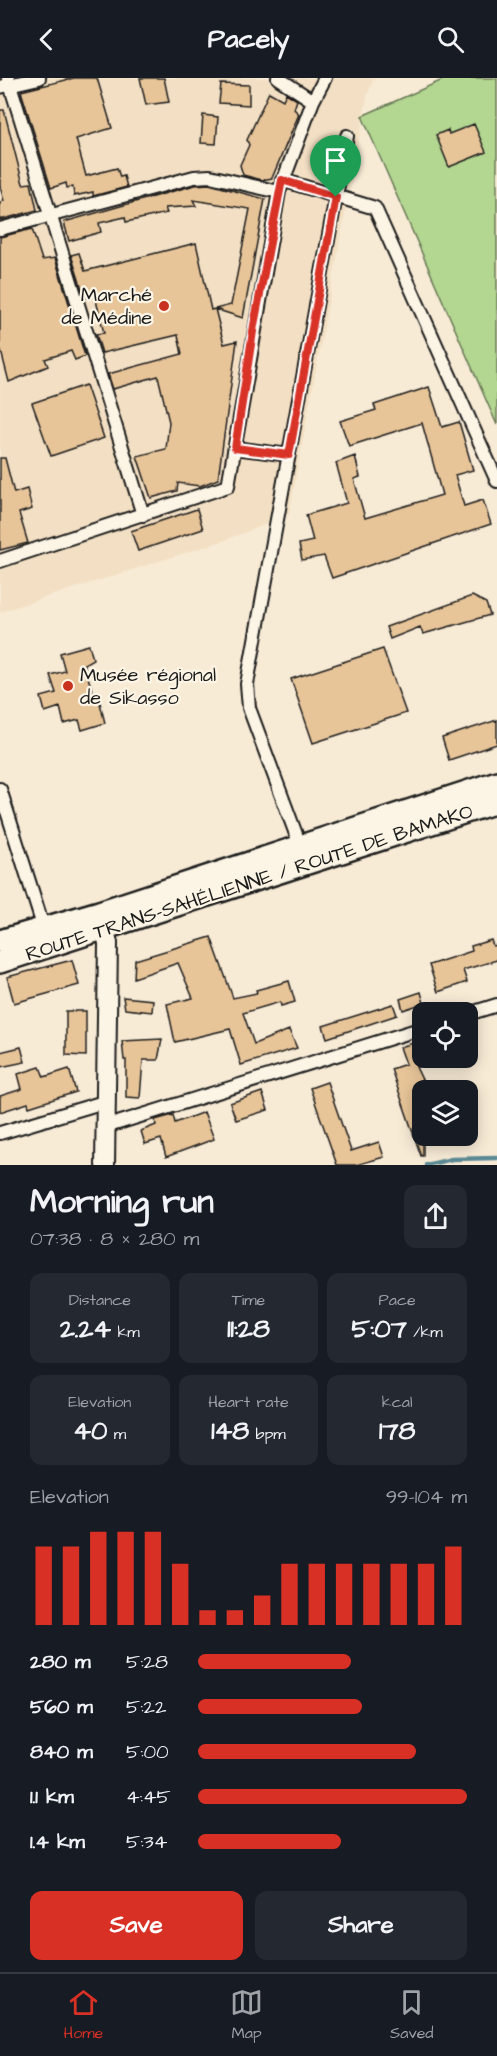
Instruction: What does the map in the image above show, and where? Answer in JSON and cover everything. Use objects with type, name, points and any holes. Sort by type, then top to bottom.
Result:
[{"type":"highway","name":"ROUTE TRANS-SAHÉLIENNE / ROUTE DE BAMAKO","points":[[0,962],[300,845],[497,782]]},
{"type":"highway","name":"ROUTE TRANS-SAHÉLIENNE / ROUTE DE BAMAKO","points":[[0,942],[44,928],[102,921],[497,802]]},
{"type":"main road","points":[[102,921],[108,943],[104,1102],[105,1165]]},
{"type":"street","points":[[39,78],[6,83],[143,515]]},
{"type":"street","points":[[278,78],[313,101]]},
{"type":"street","points":[[0,561],[228,486],[254,325],[280,186],[313,101],[325,78]]},
{"type":"street","points":[[300,845],[249,708],[247,684],[347,136]]},
{"type":"street","points":[[0,230],[194,177],[210,176],[280,186],[336,197],[375,208],[497,481]]},
{"type":"street","points":[[235,448],[289,455]]},
{"type":"street","points":[[0,789],[44,928]]},
{"type":"street","points":[[478,1011],[497,1005]]},
{"type":"street","points":[[105,1127],[412,1031]]},
{"type":"street","points":[[0,1134],[104,1102]]},
{"type":"shaded area","name":"Marché de Médine","points":[[0,78],[374,78],[367,97],[289,515],[223,541],[0,612]]},
{"type":"green space","points":[[447,78],[497,78],[497,425],[362,116]]},
{"type":"building","points":[[74,78],[97,78],[112,128],[76,139],[86,176],[117,168],[120,177],[124,176],[127,187],[93,196],[93,192],[74,196],[73,187],[67,188],[66,183],[51,188],[21,91]]},
{"type":"building","points":[[140,78],[164,78],[169,102],[146,105]]},
{"type":"building","points":[[221,84],[249,85],[249,105],[219,103]]},
{"type":"building","points":[[269,92],[283,100],[286,93],[297,100],[294,109],[299,114],[272,178],[262,180],[243,175],[240,165],[249,145],[247,140]]},
{"type":"building","points":[[0,110],[4,110],[23,184],[31,183],[37,210],[0,220],[0,202],[4,201],[0,186]]},
{"type":"building","points":[[203,115],[218,117],[216,144],[201,143]]},
{"type":"building","points":[[474,124],[486,152],[449,167],[436,135],[448,130],[449,134]]},
{"type":"building","points":[[209,184],[265,199],[243,318],[215,309],[231,305],[250,209],[193,200],[196,206],[165,208],[167,213],[126,222],[125,217],[99,223],[101,232],[69,241],[64,222],[195,185]]},
{"type":"building","points":[[32,229],[42,260],[55,258],[85,356],[75,360],[71,351],[45,359],[48,366],[9,382],[0,347],[0,237]]},
{"type":"building","points":[[196,243],[211,310],[215,309],[224,344],[237,341],[218,479],[200,486],[178,483],[177,491],[151,498],[137,456],[166,449],[169,422],[158,376],[113,389],[108,374],[182,354],[178,335],[102,353],[96,334],[104,333],[95,296],[85,298],[71,255],[79,253],[85,271]]},
{"type":"building","points":[[86,385],[104,438],[51,456],[32,403]]},
{"type":"building","points":[[429,387],[442,427],[459,422],[473,470],[455,475],[464,506],[483,500],[491,524],[332,578],[324,556],[302,560],[299,544],[313,541],[306,515],[347,503],[336,463],[355,456],[360,477],[354,479],[365,518],[442,495],[422,423],[349,446],[340,421],[376,410],[374,405]]},
{"type":"building","points":[[0,458],[5,458],[14,493],[27,489],[32,509],[19,513],[28,543],[0,550]]},
{"type":"building","points":[[197,509],[203,529],[138,551],[131,531]]},
{"type":"building","points":[[472,596],[486,603],[490,615],[423,634],[420,627],[390,639],[386,627]]},
{"type":"building","name":"Musée régional de Sikasso","points":[[89,645],[93,659],[84,664],[95,700],[99,699],[105,723],[82,730],[79,720],[64,724],[60,707],[45,712],[41,697],[56,693],[50,675],[65,671],[60,653]]},
{"type":"building","points":[[383,649],[406,713],[313,743],[291,679]]},
{"type":"building","points":[[497,720],[497,744],[449,760],[442,738]]},
{"type":"building","points":[[211,937],[233,998],[257,993],[256,990],[289,981],[295,1002],[281,1006],[280,1002],[243,1013],[254,1044],[289,1030],[297,1048],[241,1065],[230,1029],[175,1042],[167,1004],[193,998],[178,963],[134,978],[135,960]]},
{"type":"building","points":[[491,940],[493,946],[497,945],[497,960],[463,970],[467,982],[438,992],[429,965],[472,951],[471,946]]},
{"type":"building","points":[[72,960],[79,985],[14,1003],[7,977]]},
{"type":"building","points":[[421,992],[424,1002],[412,1002],[412,1007],[403,1010],[400,999]]},
{"type":"building","points":[[123,997],[153,1000],[152,1012],[125,1009]]},
{"type":"building","points":[[393,1004],[397,1015],[327,1038],[323,1026]]},
{"type":"building","points":[[66,1011],[86,1011],[86,1056],[66,1055]]},
{"type":"building","points":[[162,1039],[158,1060],[143,1060],[140,1098],[126,1097],[126,1060],[124,1060],[122,1041]]},
{"type":"building","points":[[412,1043],[412,1068],[416,1068],[422,1080],[412,1080],[412,1130],[391,1069],[406,1064],[400,1047]]},
{"type":"building","points":[[21,1047],[25,1062],[0,1067],[0,1052]]},
{"type":"building","points":[[40,1067],[44,1077],[69,1069],[76,1092],[29,1107],[28,1103],[0,1112],[0,1096],[22,1089],[18,1074]]},
{"type":"building","points":[[327,1082],[351,1151],[379,1142],[384,1157],[356,1165],[337,1165],[310,1088]]},
{"type":"building","points":[[262,1092],[268,1110],[236,1120],[230,1103]]},
{"type":"building","points":[[204,1112],[214,1139],[166,1157],[161,1139],[145,1144],[141,1131],[156,1125],[155,1120],[173,1115],[175,1123]]},
{"type":"building","points":[[418,1146],[423,1146],[423,1156]]},
{"type":"waterway","points":[[426,1165],[452,1159],[497,1158]]},
{"type":"place","name":"Marché de Médine","points":[[164,306]]},
{"type":"place","name":"Musée régional de Sikasso","points":[[68,686]]},
{"type":"route","points":[[282,180],[336,197],[289,455],[235,448],[254,325],[282,180]]}]
